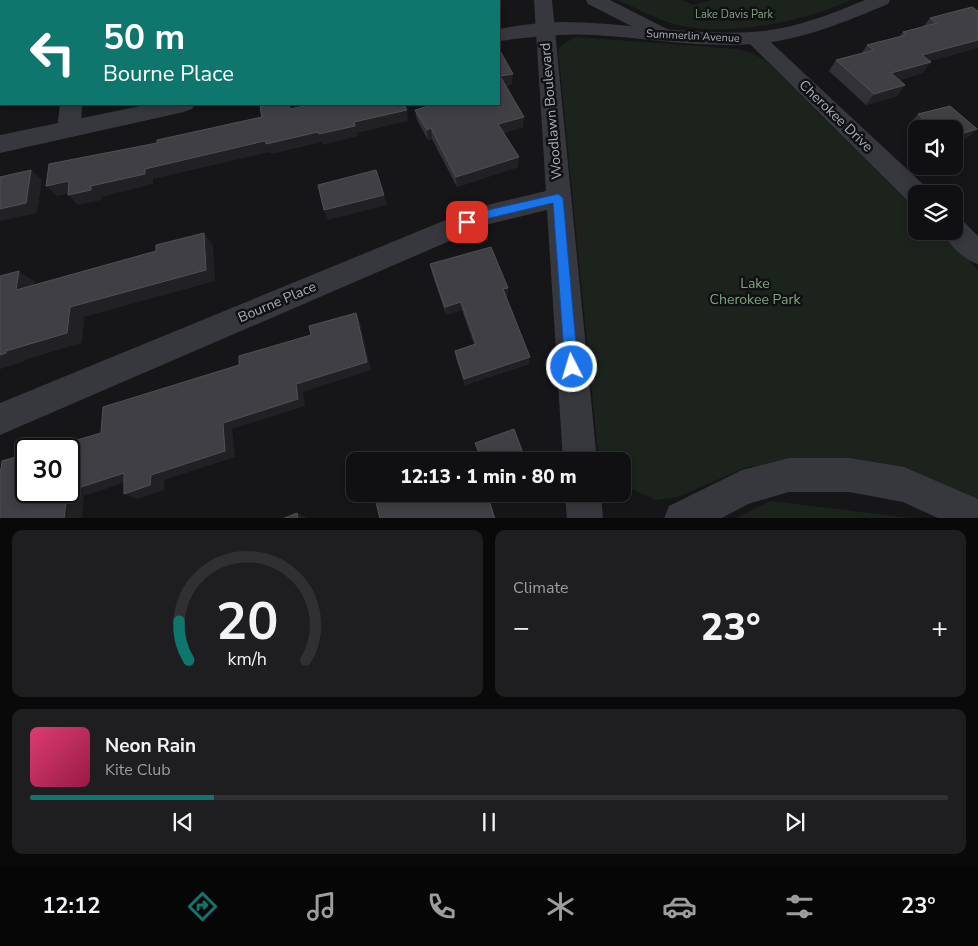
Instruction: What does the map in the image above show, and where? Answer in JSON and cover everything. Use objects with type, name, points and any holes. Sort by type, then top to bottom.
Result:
[{"type":"street","name":"Woodlawn Boulevard","points":[[543,0],[579,452]]},
{"type":"street","points":[[595,0],[662,34]]},
{"type":"street","name":"Summerlin Avenue","points":[[500,34],[544,28],[717,39],[755,38],[808,27],[881,0]]},
{"type":"street","name":"Cherokee Drive","points":[[755,38],[908,185]]},
{"type":"street","points":[[69,129],[71,105]]},
{"type":"street","points":[[0,144],[179,105]]},
{"type":"street","name":"Bourne Place","points":[[0,419],[484,215],[558,198]]},
{"type":"street","points":[[963,238],[978,253]]},
{"type":"street","points":[[682,518],[742,488],[788,475],[848,476],[904,485],[978,517]]},
{"type":"street","points":[[583,502],[585,518]]},
{"type":"green space","name":"Lake Davis Park","points":[[618,0],[683,0],[692,5],[712,0],[851,0],[789,21],[743,28],[720,29],[699,28],[670,23]]},
{"type":"green space","name":"Lake Cherokee Park","points":[[577,37],[736,49],[750,52],[765,60],[908,201],[908,240],[948,240],[978,270],[978,506],[913,475],[822,458],[747,467],[678,497],[656,500],[631,489],[631,452],[598,452],[558,49],[566,42]]},
{"type":"green space","points":[[771,501],[911,518],[736,518]]},
{"type":"building","points":[[972,7],[978,11],[978,40],[922,55],[931,62],[891,73],[905,85],[874,94],[836,60],[874,50],[867,45],[906,35],[903,32],[937,23],[930,18]]},
{"type":"building","points":[[500,51],[513,74],[500,76]]},
{"type":"building","points":[[500,76],[524,117],[498,124],[519,157],[456,177],[431,128],[427,130],[415,110],[432,105],[500,105]]},
{"type":"building","points":[[289,105],[290,109],[309,105],[404,105],[407,110],[354,122],[355,126],[266,144],[265,141],[145,169],[145,174],[91,186],[91,190],[68,195],[69,181],[46,186],[49,164],[157,143],[157,140],[262,117],[260,107]]},
{"type":"building","points":[[950,106],[977,129],[963,133],[963,120],[925,120],[918,114]]},
{"type":"building","points":[[31,170],[26,203],[0,209],[0,177]]},
{"type":"building","points":[[376,170],[384,195],[324,210],[318,185]]},
{"type":"building","points":[[204,233],[206,270],[70,307],[67,333],[6,351],[6,353],[0,355],[0,276],[19,271],[16,290],[156,251],[156,245]]},
{"type":"building","points":[[491,247],[508,288],[503,289],[530,357],[464,379],[455,351],[476,344],[461,302],[445,307],[430,264]]},
{"type":"building","points":[[356,313],[367,362],[296,384],[298,399],[223,423],[225,451],[151,475],[150,485],[124,494],[124,473],[80,487],[80,439],[101,433],[103,407],[239,365],[239,356],[311,335],[309,326]]},
{"type":"building","points":[[514,429],[523,452],[479,452],[475,443]]},
{"type":"building","points":[[15,457],[15,503],[66,503],[64,518],[0,518],[2,461]]},
{"type":"building","points":[[376,502],[490,502],[495,518],[380,518]]},
{"type":"building","points":[[297,513],[298,518],[284,518]]},
{"type":"route","points":[[467,222],[484,215],[558,198],[572,367]]}]
